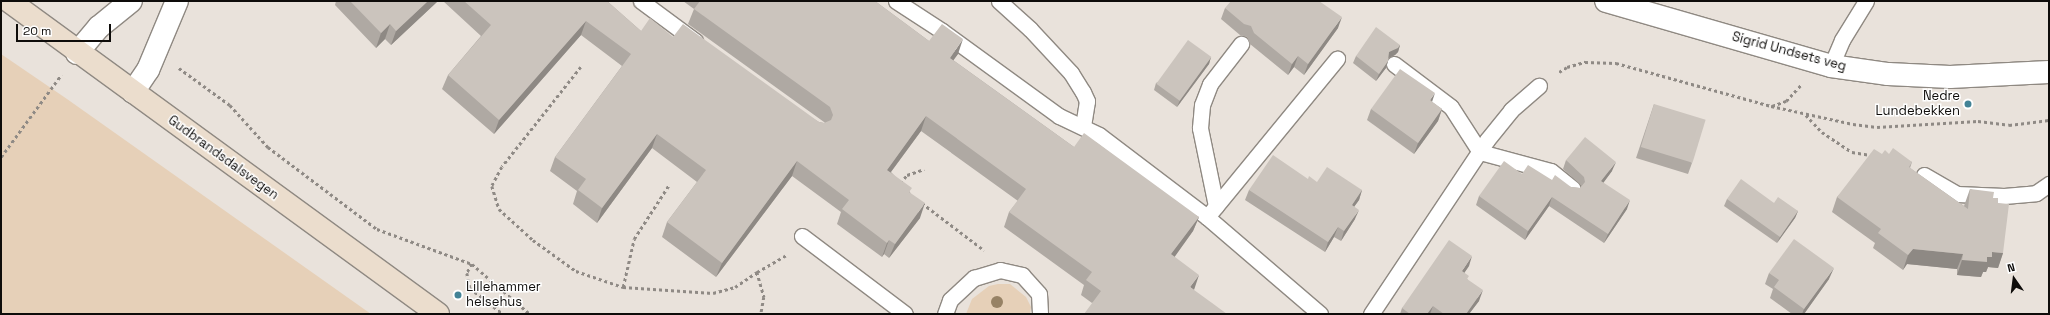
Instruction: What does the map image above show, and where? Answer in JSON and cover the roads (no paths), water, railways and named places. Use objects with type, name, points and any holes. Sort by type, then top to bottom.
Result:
[{"type":"main road","name":"Gudbrandsdalsvegen","points":[[9,1],[77,53],[133,92],[438,314]]},
{"type":"street","points":[[77,53],[99,26],[130,1]]},
{"type":"street","points":[[133,92],[148,70],[177,1]]},
{"type":"street","name":"Sigrid Undsets veg","points":[[1606,1],[1831,66],[1888,74],[1950,77],[2049,72]]},
{"type":"lane","points":[[641,1],[704,47]]},
{"type":"lane","points":[[896,1],[942,31],[1059,116],[1099,135],[1212,212],[1320,314]]},
{"type":"lane","points":[[998,1],[1030,28],[1072,73],[1084,92],[1087,101],[1083,127]]},
{"type":"lane","points":[[1831,66],[1842,40],[1866,1]]},
{"type":"lane","points":[[1212,212],[1200,128],[1202,105],[1210,84],[1241,44]]},
{"type":"lane","points":[[1212,212],[1337,59]]},
{"type":"lane","points":[[1394,64],[1451,107],[1480,152],[1551,171],[1573,189]]},
{"type":"lane","points":[[1371,314],[1480,152],[1511,110],[1539,86]]},
{"type":"lane","points":[[1924,175],[1957,194],[2004,196],[2036,193],[2049,184]]},
{"type":"lane","points":[[805,239],[905,314]]},
{"type":"lane","points":[[945,314],[950,300],[974,278],[1000,270],[1022,275],[1039,294],[1040,314]]},
{"type":"place","name":"Nedre Lundebekken","points":[[1968,104]]},
{"type":"place","name":"Lillehammer helsehus","points":[[458,295]]}]
